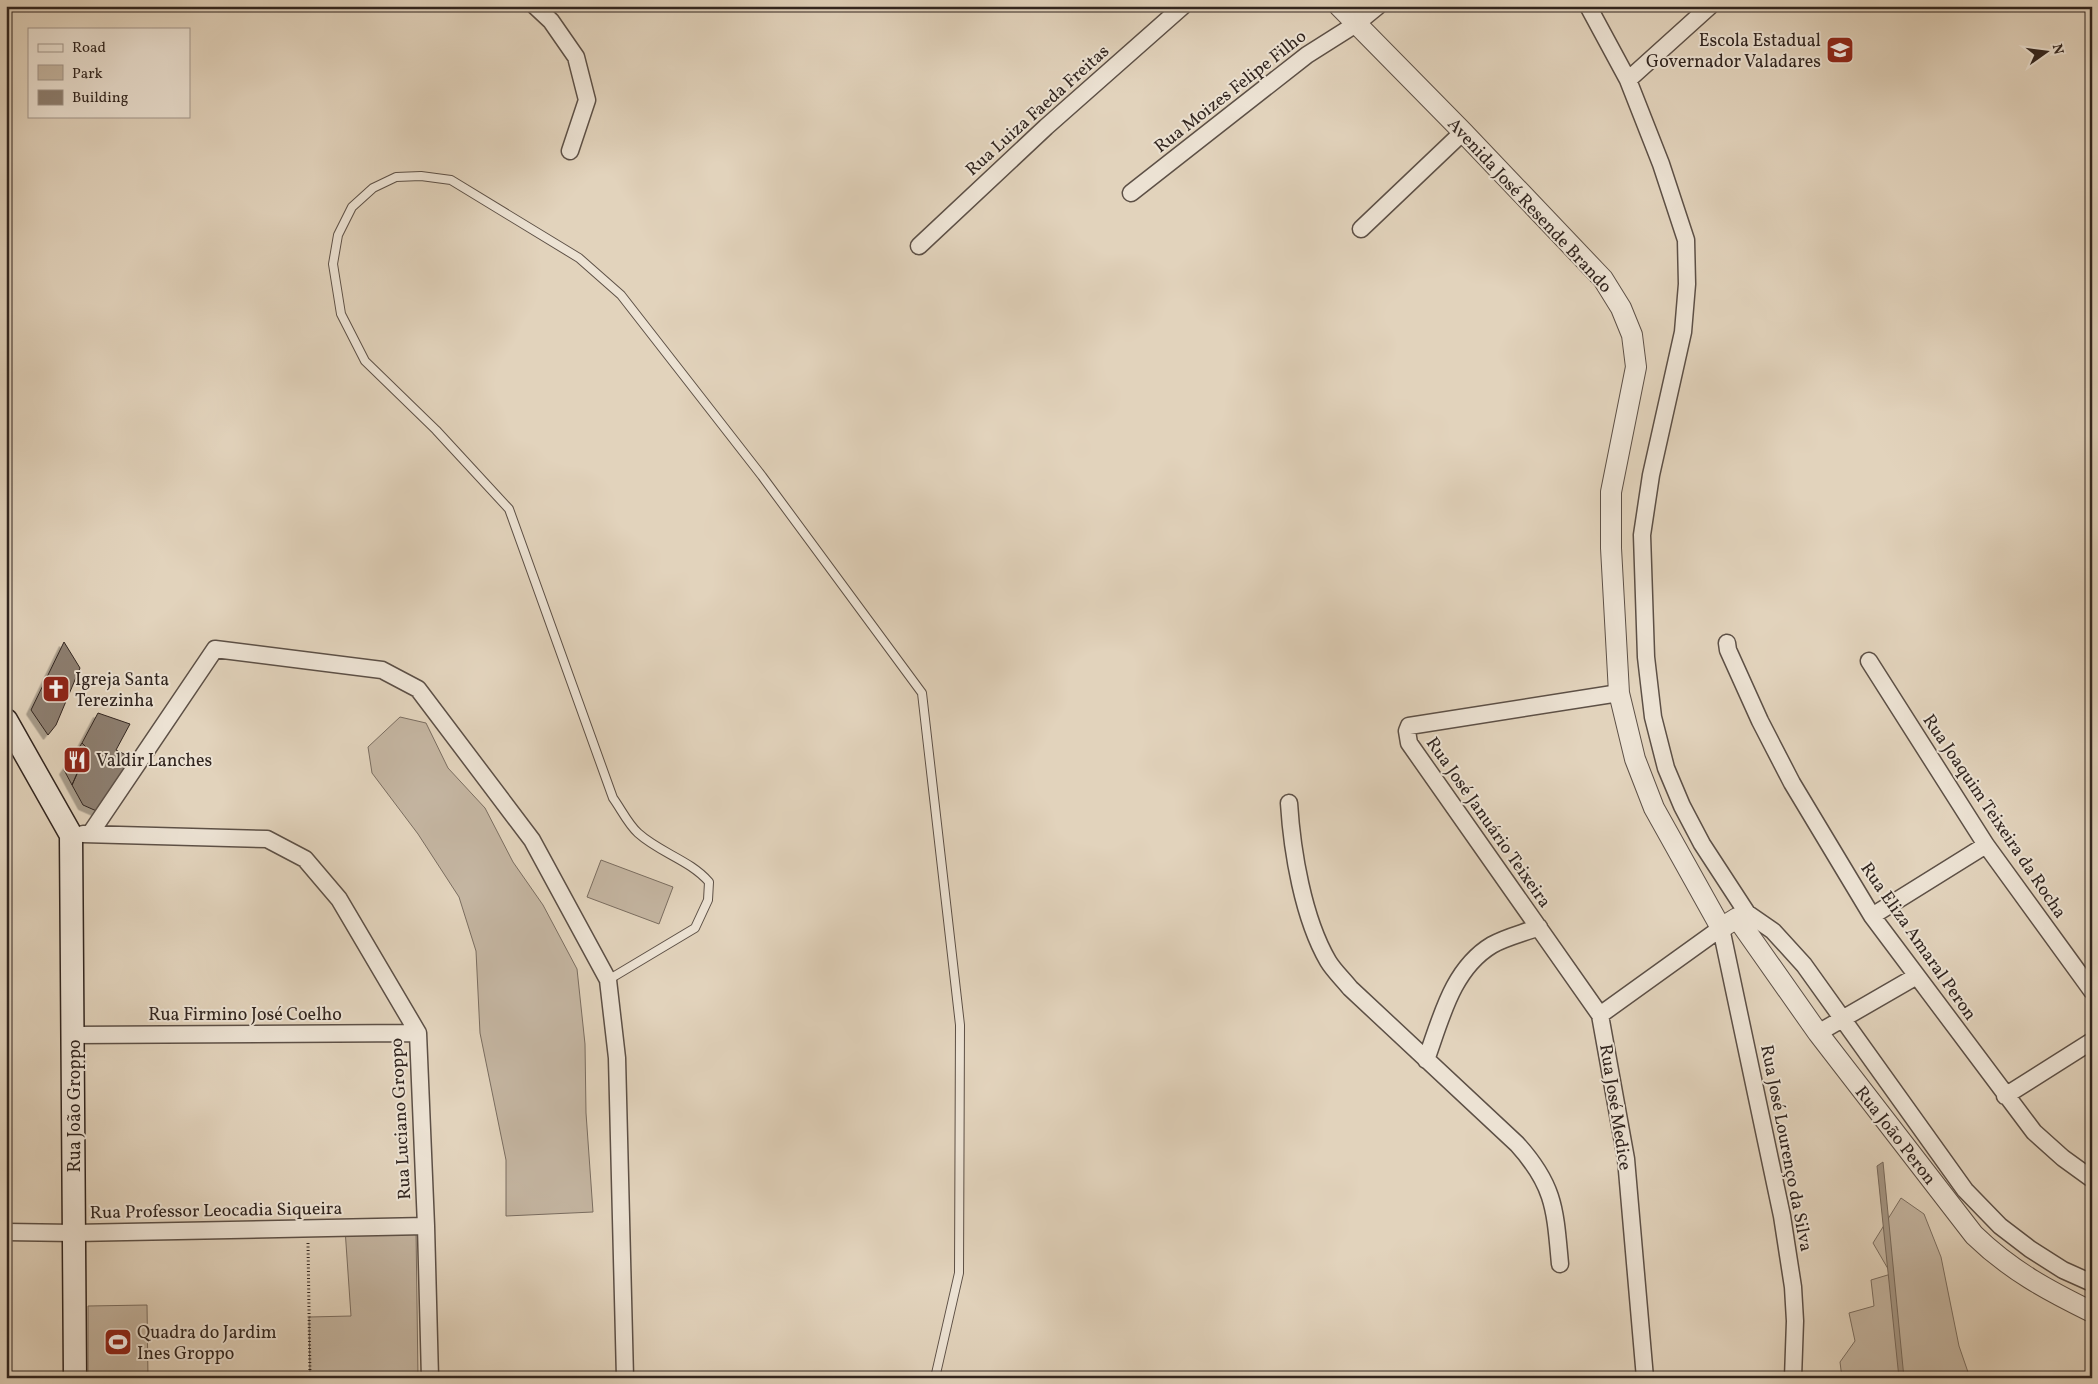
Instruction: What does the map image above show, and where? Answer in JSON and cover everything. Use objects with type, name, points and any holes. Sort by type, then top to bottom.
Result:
[{"type":"main road","points":[[6,720],[80,834]]},
{"type":"main road","name":"Rua João Groppo","points":[[75,1378],[73,1035],[80,834]]},
{"type":"street","points":[[535,6],[551,21],[576,57],[587,100],[570,151]]},
{"type":"street","name":"Rua Luiza Faeda Freitas","points":[[919,246],[1046,126],[1183,6]]},
{"type":"street","name":"Avenida José Resende Brando","points":[[1339,6],[1463,132],[1603,279],[1621,308],[1632,335],[1636,367],[1611,492],[1611,548],[1619,693],[1635,759],[1654,808],[1735,920]]},
{"type":"street","name":"Rua Moizes Felipe Filho","points":[[1131,193],[1306,55],[1356,24],[1378,6]]},
{"type":"street","points":[[1588,6],[1628,80],[1661,164],[1686,240],[1687,284],[1683,332],[1651,476],[1642,536],[1646,658],[1653,717],[1666,768],[1735,920]]},
{"type":"street","points":[[1628,80],[1710,6]]},
{"type":"street","points":[[1361,229],[1463,132]]},
{"type":"street","name":"Rua Eliza Amaral Peron","points":[[1728,643],[1728,650],[1760,721],[1792,783],[1872,916],[1915,977],[2034,1132],[2063,1158],[2092,1179]]},
{"type":"street","points":[[80,834],[215,649],[382,670],[418,689],[526,833],[608,980],[617,1058],[625,1378]]},
{"type":"street","name":"Rua Joaquim Teixeira da Rocha","points":[[1869,661],[1986,845],[2092,991]]},
{"type":"street","name":"Rua José Januário Teixeira","points":[[1600,1015],[1409,744],[1407,731],[1409,726],[1619,693]]},
{"type":"street","points":[[1289,802],[1291,841],[1301,887],[1328,961],[1350,988],[1536,1164],[1549,1191],[1555,1211],[1560,1264]]},
{"type":"street","name":"Rua Luciano Groppo","points":[[80,834],[267,839],[306,859],[339,899],[418,1033],[430,1378]]},
{"type":"street","points":[[1872,916],[1986,845]]},
{"type":"street","points":[[1600,1015],[1735,920]]},
{"type":"street","points":[[1735,920],[1773,931],[1788,945],[1972,1197],[2000,1226],[2062,1270],[2092,1283]]},
{"type":"street","name":"Rua João Peron","points":[[1735,920],[1818,1033],[1974,1235],[1998,1259],[2021,1274],[2092,1312]]},
{"type":"street","name":"Rua José Lourenço da Silva","points":[[1735,920],[1793,1288],[1795,1321],[1793,1378]]},
{"type":"street","points":[[1426,1060],[1453,986],[1466,970],[1479,955],[1493,945],[1539,928]]},
{"type":"street","points":[[1818,1033],[1915,977]]},
{"type":"street","name":"Rua José Medice","points":[[1600,1015],[1626,1159],[1645,1378]]},
{"type":"street","name":"Rua Firmino José Coelho","points":[[73,1035],[418,1033]]},
{"type":"street","points":[[2005,1096],[2092,1041]]},
{"type":"street","name":"Rua Professor Leocadia Siqueira","points":[[6,1232],[74,1233],[426,1226]]},
{"type":"lane","points":[[608,980],[695,928],[708,900],[709,882],[698,870],[664,851],[637,832],[613,798],[509,509],[436,430],[365,361],[341,314],[333,264],[338,235],[352,207],[373,188],[396,177],[421,176],[451,180],[578,258],[621,295],[762,476],[922,693],[960,1025],[959,1273],[935,1378]]},
{"type":"path","points":[[308,1229],[310,1378]]},
{"type":"green space","points":[[400,717],[426,723],[448,768],[485,808],[513,862],[543,905],[577,969],[585,1044],[586,1113],[593,1212],[506,1216],[506,1160],[480,1033],[476,951],[459,897],[418,834],[372,773],[368,747]]},
{"type":"green space","points":[[601,860],[673,887],[659,924],[587,897]]},
{"type":"green space","points":[[1901,1198],[1924,1214],[1941,1257],[1959,1346],[1970,1378],[1842,1378],[1840,1362],[1855,1341],[1849,1313],[1874,1306],[1871,1280],[1891,1274],[1873,1243]]},
{"type":"green space","points":[[345,1229],[416,1229],[418,1378],[310,1378],[309,1317],[351,1316]]},
{"type":"green space","name":"Quadra do Jardim Ines Groppo","points":[[147,1305],[148,1378],[88,1378],[88,1306]]},
{"type":"shaded area","points":[[1883,1162],[1904,1378],[1899,1378],[1877,1166]]},
{"type":"building","name":"Igreja Santa Terezinha","points":[[64,642],[80,668],[56,725],[48,735],[31,710]]},
{"type":"building","points":[[98,713],[130,724],[116,750],[132,758],[101,813],[83,805],[72,785],[88,749],[82,743]]},
{"type":"building","name":"Valdir Lanches","points":[[82,743],[88,749],[72,785],[64,770]]},
{"type":"place","name":"Escola Estadual Governador Valadares","points":[[1840,50]]},
{"type":"place","name":"Igreja Santa Terezinha","points":[[56,689]]},
{"type":"place","name":"Valdir Lanches","points":[[77,760]]},
{"type":"place","name":"Quadra do Jardim Ines Groppo","points":[[118,1342]]}]
